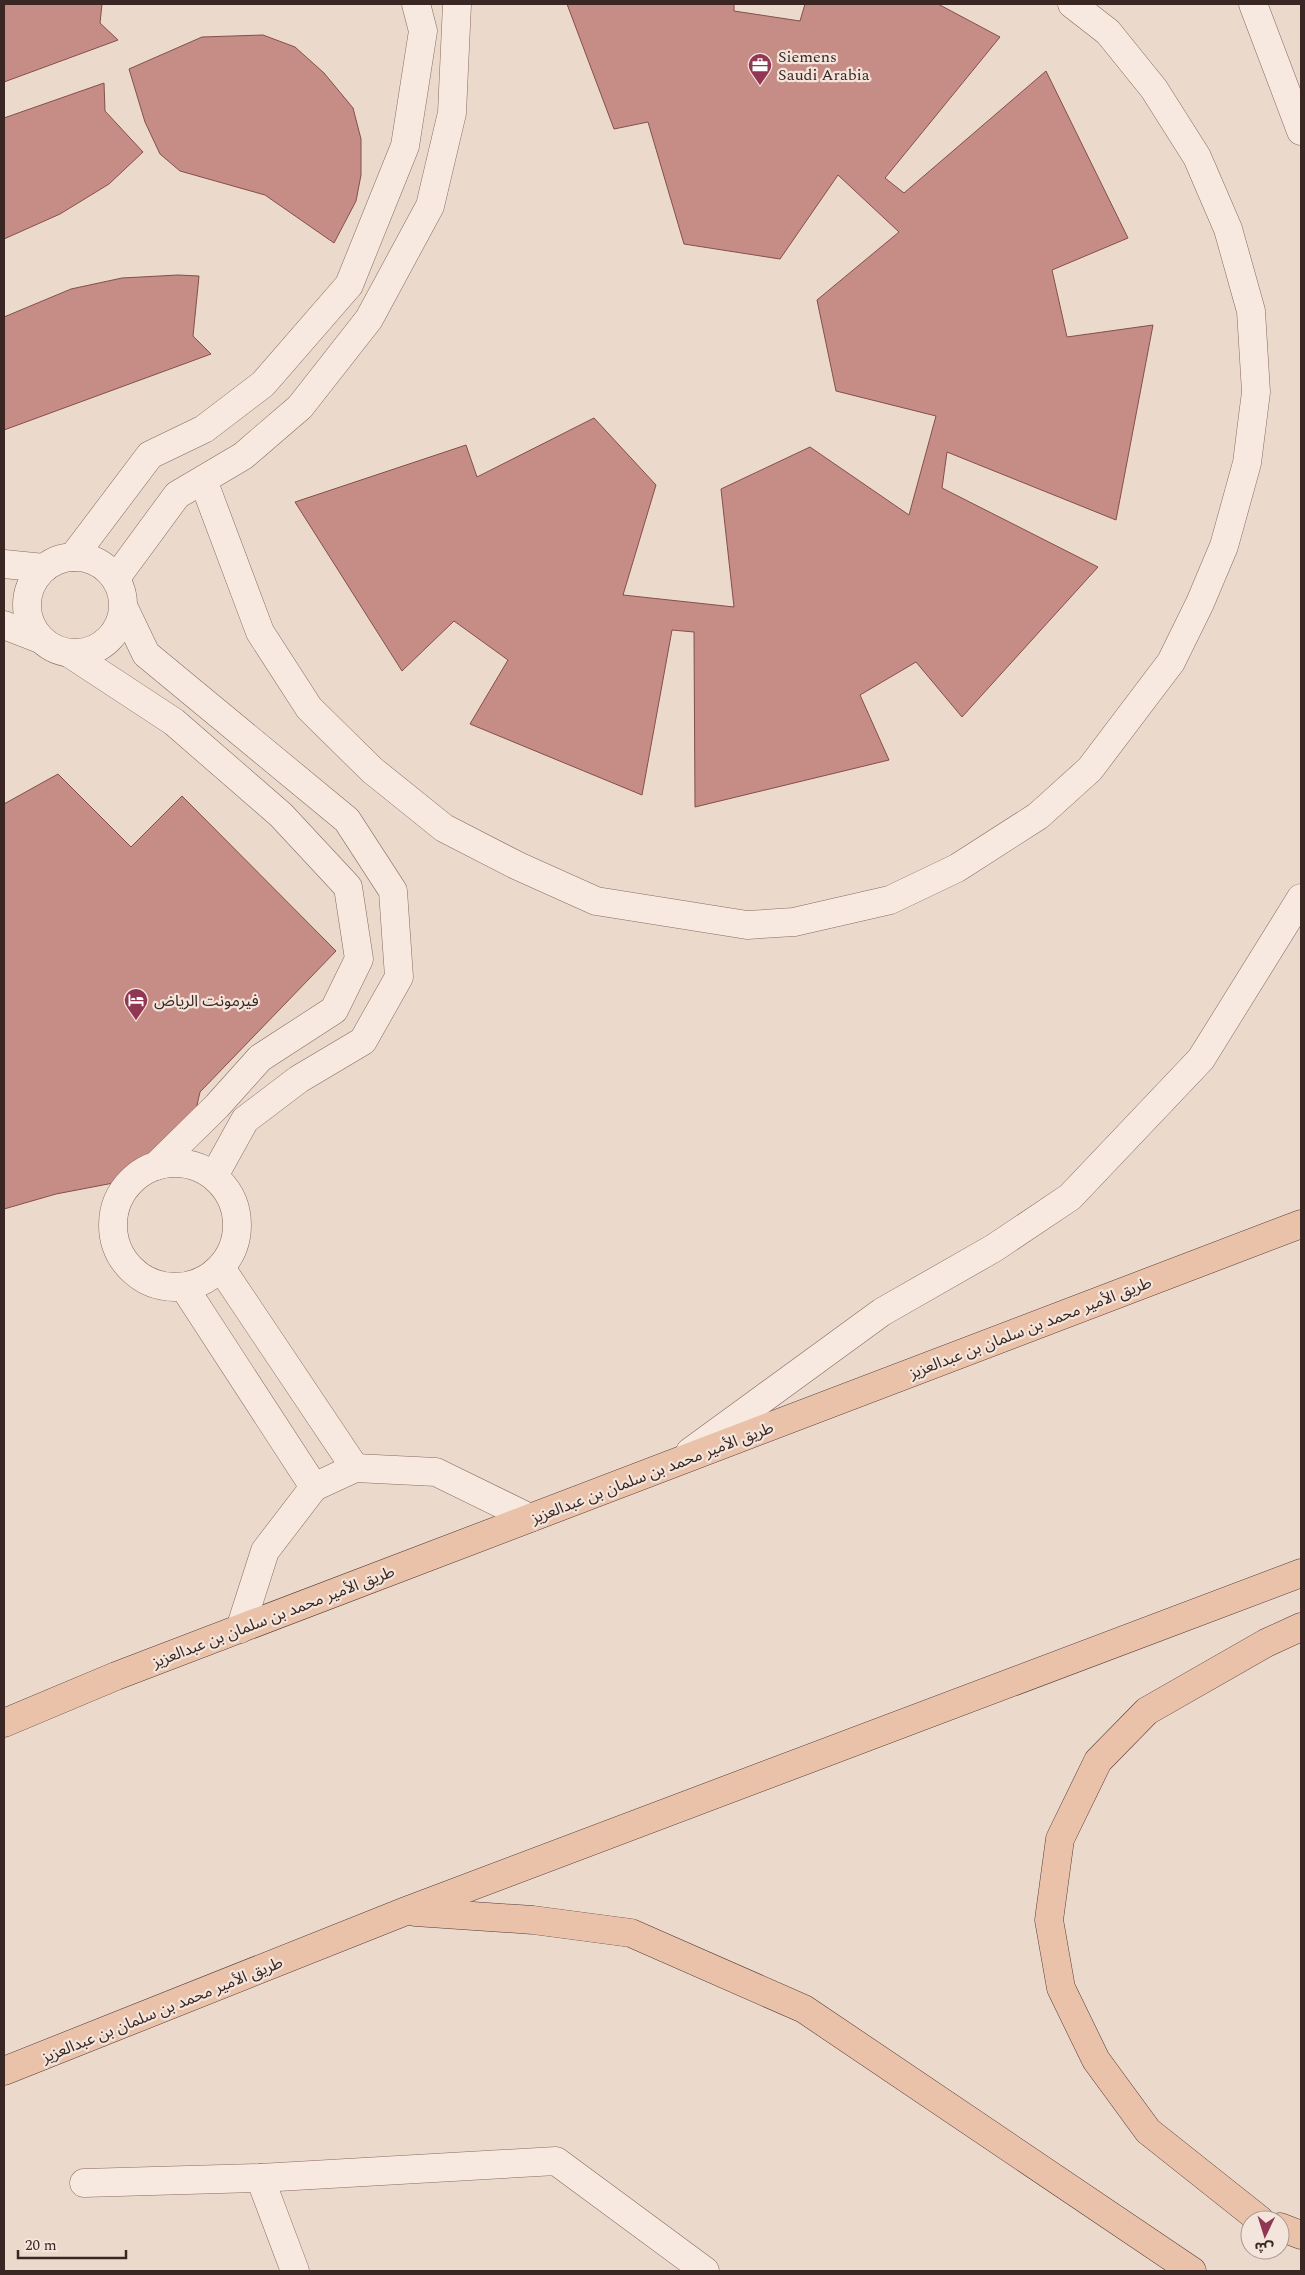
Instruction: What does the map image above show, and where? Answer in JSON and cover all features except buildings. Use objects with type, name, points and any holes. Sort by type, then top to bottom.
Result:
[{"type":"main road","name":"طريق الأمير محمد بن سلمان بن عبدالعزيز","points":[[4,1723],[116,1676],[1301,1224]]},
{"type":"main road","name":"طريق الأمير محمد بن سلمان بن عبدالعزيز","points":[[4,2071],[406,1911],[1301,1573]]},
{"type":"main road","points":[[1247,2210],[1148,2132],[1096,2060],[1061,1988],[1049,1920],[1060,1840],[1098,1761],[1147,1711],[1266,1643],[1301,1627]]},
{"type":"main road","points":[[406,1911],[533,1920],[631,1933],[804,2009],[1192,2271]]},
{"type":"street","points":[[73,557],[150,455],[204,429],[263,384],[349,285],[404,146],[424,31],[416,4]]},
{"type":"street","points":[[116,578],[177,495],[244,456],[300,407],[369,319],[430,206],[452,113],[457,4]]},
{"type":"street","points":[[203,480],[260,632],[309,708],[372,770],[444,828],[518,866],[596,901],[747,925],[794,922],[890,900],[957,868],[1038,816],[1090,769],[1171,662],[1224,546],[1247,463],[1256,392],[1251,311],[1228,229],[1197,157],[1154,89],[1108,32],[1072,4]]},
{"type":"street","points":[[1253,4],[1301,131]]},
{"type":"street","points":[[40,639],[31,626],[27,603],[34,580],[44,568],[57,560],[73,557],[89,558],[104,566],[116,578],[122,592],[124,608],[146,654],[347,820],[393,891],[398,977],[363,1041],[299,1079],[245,1120],[214,1176]]},
{"type":"street","points":[[4,564],[44,568]]},
{"type":"street","points":[[69,653],[85,653],[99,647],[112,637],[120,623],[124,608]]},
{"type":"street","points":[[4,625],[69,653],[174,722],[281,815],[348,888],[359,959],[334,1010],[260,1058],[217,1106],[156,1166]]},
{"type":"street","points":[[677,1462],[882,1312],[994,1248],[1070,1196],[1200,1059],[1301,898]]},
{"type":"street","points":[[176,1162],[196,1166],[214,1176],[228,1192],[236,1211],[238,1231],[232,1251],[221,1268],[204,1280],[184,1287],[164,1286],[145,1279],[129,1266],[118,1249],[113,1229],[115,1209],[123,1190],[137,1175],[156,1166],[176,1162]]},
{"type":"street","points":[[221,1268],[356,1468]]},
{"type":"street","points":[[184,1287],[314,1486]]},
{"type":"street","points":[[240,1629],[265,1551],[314,1486],[356,1468],[436,1472],[530,1518]]},
{"type":"street","points":[[84,2183],[260,2178],[556,2161],[706,2271]]},
{"type":"street","points":[[260,2178],[295,2271]]},
{"type":"place","name":"Siemens Saudi Arabia","points":[[760,86]]},
{"type":"place","name":"فيرمونت الرياض","points":[[136,1021]]}]
